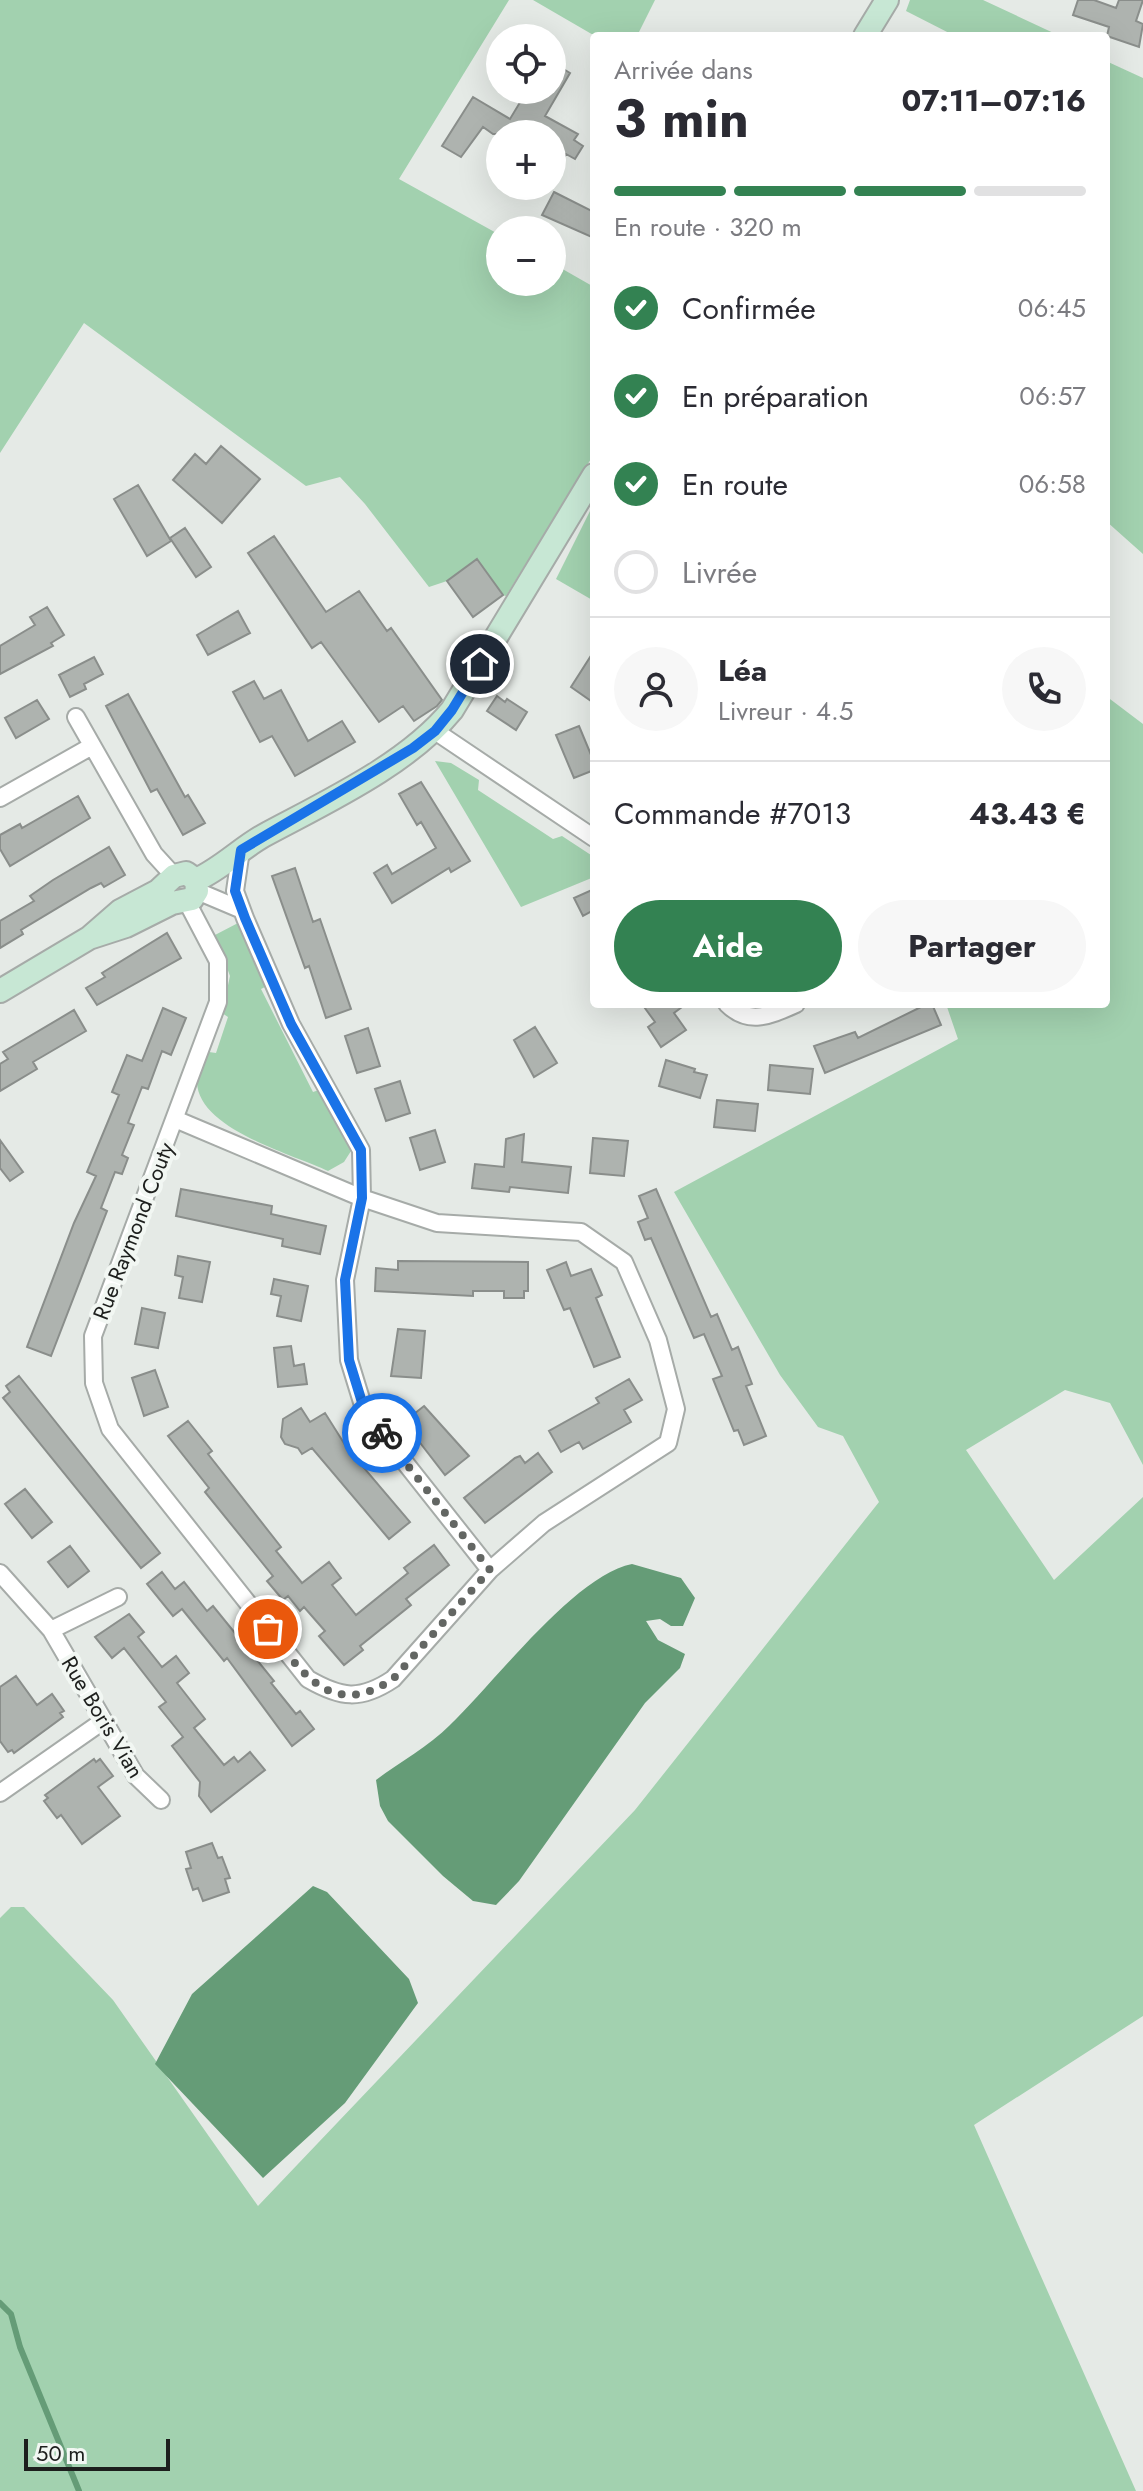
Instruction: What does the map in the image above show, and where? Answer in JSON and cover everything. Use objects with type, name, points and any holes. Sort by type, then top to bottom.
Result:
[{"type":"main road","points":[[867,32],[887,0]]},
{"type":"main road","points":[[0,991],[89,938],[126,926],[241,850],[396,759],[435,731],[452,710],[590,482]]},
{"type":"street","name":"Rue Raymond Couty","points":[[76,717],[154,854],[184,889],[218,961],[220,980],[218,1002],[93,1336],[94,1383],[110,1429],[308,1679],[330,1692],[356,1695],[377,1689],[393,1679],[490,1570],[544,1523],[668,1443],[676,1409],[658,1340],[624,1262],[581,1232],[437,1223],[362,1198],[175,1119]]},
{"type":"street","points":[[435,731],[590,835]]},
{"type":"street","points":[[0,798],[92,746]]},
{"type":"street","points":[[241,850],[235,891],[242,910],[291,1024],[361,1150],[362,1198],[345,1280],[349,1360],[365,1412],[490,1570]]},
{"type":"street","points":[[184,889],[242,910]]},
{"type":"street","points":[[731,1008],[738,1014],[762,1018],[786,1008]]},
{"type":"street","name":"Rue Boris Vian","points":[[0,1573],[51,1630],[136,1776],[161,1800]]},
{"type":"street","name":"Rue Boris Vian","points":[[51,1630],[118,1597]]},
{"type":"street","points":[[0,1793],[103,1721]]},
{"type":"shaded area","points":[[0,0],[509,0],[494,24],[486,24],[486,37],[399,179],[486,227],[486,296],[566,296],[566,271],[590,285],[590,460],[506,596],[477,559],[447,581],[429,587],[365,504],[340,477],[306,486],[84,323],[0,453]]},
{"type":"shaded area","points":[[533,0],[655,0],[639,32],[590,33]]},
{"type":"shaded area","points":[[910,0],[983,0],[1051,32],[947,32],[906,11]]},
{"type":"shaded area","points":[[1110,63],[1143,78],[1143,554],[1110,525]]},
{"type":"shaded area","points":[[590,511],[590,599],[556,579]]},
{"type":"shaded area","points":[[1110,699],[1143,724],[1143,1465],[1110,1403],[1065,1390],[966,1450],[1054,1580],[1143,1497],[1143,2016],[974,2125],[1136,2491],[0,2491],[0,1918],[11,1907],[24,1907],[113,2000],[258,2206],[635,1810],[879,1502],[843,1436],[818,1427],[780,1375],[674,1192],[958,1039],[947,1008],[1110,1008]]},
{"type":"shaded area","points":[[435,761],[451,763],[479,780],[478,790],[553,839],[562,836],[590,854],[590,879],[521,907]]},
{"type":"shaded area","points":[[238,923],[267,986],[261,989],[313,1092],[319,1090],[351,1151],[344,1162],[328,1171],[249,1138],[213,1113],[201,1099],[198,1075],[209,1052],[216,1053],[228,1017],[222,1013],[230,976],[215,935]]},
{"type":"shaded area","points":[[632,1564],[681,1578],[695,1598],[683,1626],[671,1626],[660,1619],[646,1621],[658,1640],[685,1654],[680,1668],[645,1703],[519,1881],[496,1905],[473,1901],[388,1821],[380,1806],[376,1780],[442,1733],[561,1608],[610,1572]]},
{"type":"shaded area","points":[[313,1886],[327,1892],[409,1979],[418,2003],[345,2103],[263,2178],[155,2064],[192,1994]]},
{"type":"building","points":[[1078,0],[1094,0],[1116,8],[1119,0],[1143,0],[1136,21],[1143,24],[1139,47],[1110,37],[1109,27],[1073,15]]},
{"type":"building","points":[[473,97],[510,119],[519,104],[552,104],[545,116],[552,120],[486,120],[486,129],[483,127],[461,157],[442,146]]},
{"type":"building","points":[[566,127],[578,134],[574,140],[583,146],[575,159],[566,154]]},
{"type":"building","points":[[566,198],[590,210],[590,236],[566,226],[566,216],[542,215],[550,200]]},
{"type":"building","points":[[221,446],[260,479],[222,523],[173,480],[195,454],[206,464]]},
{"type":"building","points":[[138,485],[171,541],[147,556],[114,499]]},
{"type":"building","points":[[185,528],[211,567],[196,577],[170,538]]},
{"type":"building","points":[[274,536],[326,612],[359,591],[387,631],[391,628],[442,700],[437,706],[414,721],[403,706],[379,722],[321,642],[312,648],[248,553]]},
{"type":"building","points":[[477,559],[503,595],[473,617],[447,581]]},
{"type":"building","points":[[47,607],[64,635],[51,643],[53,646],[0,674],[0,646],[35,625],[30,617]]},
{"type":"building","points":[[238,611],[250,633],[208,655],[197,635]]},
{"type":"building","points":[[94,657],[103,674],[84,684],[86,689],[70,697],[59,675]]},
{"type":"building","points":[[590,657],[590,700],[571,687]]},
{"type":"building","points":[[254,681],[264,699],[281,690],[308,741],[342,721],[355,742],[295,776],[272,736],[260,742],[233,692]]},
{"type":"building","points":[[128,694],[185,797],[188,795],[205,823],[183,835],[157,789],[151,792],[106,706]]},
{"type":"building","points":[[497,696],[527,712],[516,730],[487,711]]},
{"type":"building","points":[[37,700],[49,719],[16,738],[5,718]]},
{"type":"building","points":[[579,726],[590,752],[590,772],[574,778],[556,735]]},
{"type":"building","points":[[421,782],[470,861],[451,872],[449,868],[392,903],[374,873],[387,865],[392,874],[436,848],[421,822],[417,825],[399,794]]},
{"type":"building","points":[[78,796],[90,818],[10,866],[0,849],[0,835],[20,824],[22,828]]},
{"type":"building","points":[[109,847],[125,875],[104,887],[101,883],[91,888],[21,930],[23,934],[0,948],[0,921],[34,901],[30,896],[53,880]]},
{"type":"building","points":[[295,868],[313,922],[320,919],[351,1009],[326,1018],[309,966],[305,968],[272,876]]},
{"type":"building","points":[[590,891],[590,912],[583,916],[574,898]]},
{"type":"building","points":[[167,933],[181,958],[97,1005],[86,988],[105,977],[102,973]]},
{"type":"building","points":[[163,1008],[186,1018],[171,1055],[162,1051],[148,1089],[142,1087],[128,1123],[134,1125],[122,1155],[128,1158],[122,1174],[115,1172],[101,1208],[107,1211],[51,1356],[27,1347],[74,1223],[96,1176],[87,1172],[119,1095],[112,1092],[127,1055],[142,1061]]},
{"type":"building","points":[[645,1008],[681,1008],[674,1013],[686,1030],[661,1047],[648,1027],[655,1022]]},
{"type":"building","points":[[919,1008],[934,1008],[941,1025],[825,1073],[814,1046],[855,1032],[858,1038]]},
{"type":"building","points":[[74,1010],[86,1031],[33,1062],[37,1069],[0,1091],[0,1064],[8,1059],[3,1052]]},
{"type":"building","points":[[535,1027],[557,1063],[534,1077],[514,1040]]},
{"type":"building","points":[[368,1028],[380,1066],[357,1073],[345,1036]]},
{"type":"building","points":[[666,1060],[707,1075],[700,1098],[659,1086]]},
{"type":"building","points":[[770,1065],[813,1069],[810,1094],[768,1090]]},
{"type":"building","points":[[400,1081],[410,1113],[386,1121],[375,1089]]},
{"type":"building","points":[[717,1100],[758,1104],[755,1131],[714,1127]]},
{"type":"building","points":[[435,1130],[445,1162],[420,1170],[410,1138]]},
{"type":"building","points":[[524,1134],[522,1162],[571,1167],[568,1193],[510,1187],[509,1192],[472,1188],[475,1164],[504,1167],[506,1139]]},
{"type":"building","points":[[593,1138],[628,1141],[624,1176],[590,1173]]},
{"type":"building","points":[[0,1140],[23,1172],[10,1181],[0,1168]]},
{"type":"building","points":[[181,1189],[272,1206],[271,1214],[326,1226],[320,1254],[282,1246],[283,1239],[176,1216]]},
{"type":"building","points":[[656,1189],[711,1317],[717,1314],[732,1350],[738,1347],[752,1384],[746,1386],[766,1436],[744,1445],[738,1430],[734,1431],[713,1379],[722,1376],[704,1334],[694,1338],[651,1238],[645,1240],[638,1222],[648,1218],[639,1196]]},
{"type":"building","points":[[178,1256],[210,1262],[202,1302],[179,1298],[183,1277],[175,1275]]},
{"type":"building","points":[[398,1261],[528,1262],[528,1291],[524,1291],[524,1298],[504,1298],[504,1291],[473,1291],[473,1296],[375,1291],[376,1268],[398,1270]]},
{"type":"building","points":[[566,1262],[571,1276],[591,1269],[602,1295],[596,1298],[620,1357],[594,1367],[570,1308],[564,1310],[547,1270]]},
{"type":"building","points":[[274,1279],[308,1286],[301,1321],[277,1316],[281,1296],[271,1294]]},
{"type":"building","points":[[142,1308],[165,1313],[158,1348],[135,1344]]},
{"type":"building","points":[[398,1329],[425,1331],[421,1378],[391,1376]]},
{"type":"building","points":[[291,1346],[294,1366],[304,1364],[307,1384],[278,1387],[274,1348]]},
{"type":"building","points":[[155,1370],[168,1407],[144,1416],[132,1378]]},
{"type":"building","points":[[19,1376],[160,1553],[141,1568],[3,1398],[10,1392],[6,1386]]},
{"type":"building","points":[[629,1379],[642,1400],[624,1410],[631,1422],[583,1449],[579,1442],[561,1452],[549,1431],[599,1403],[596,1398]]},
{"type":"building","points":[[424,1406],[469,1456],[445,1475],[404,1422]]},
{"type":"building","points":[[301,1408],[310,1422],[325,1413],[347,1448],[410,1522],[389,1539],[312,1448],[302,1454],[298,1448],[285,1444],[281,1437],[283,1419]]},
{"type":"building","points":[[188,1421],[212,1451],[208,1454],[281,1547],[276,1551],[302,1583],[329,1562],[341,1578],[332,1585],[356,1615],[408,1573],[404,1568],[434,1545],[449,1565],[406,1599],[411,1605],[360,1646],[363,1650],[344,1665],[319,1636],[325,1631],[304,1607],[300,1611],[288,1596],[283,1600],[267,1581],[273,1576],[205,1492],[209,1488],[168,1436]]},
{"type":"building","points":[[538,1453],[552,1472],[485,1523],[464,1498],[515,1458],[520,1456],[525,1463]]},
{"type":"building","points":[[25,1489],[52,1522],[32,1538],[5,1504]]},
{"type":"building","points":[[70,1546],[89,1571],[68,1587],[48,1562]]},
{"type":"building","points":[[162,1572],[175,1589],[184,1582],[207,1611],[213,1606],[274,1681],[271,1683],[296,1714],[300,1711],[314,1729],[292,1746],[227,1658],[224,1661],[182,1609],[173,1616],[147,1584]]},
{"type":"building","points":[[129,1614],[144,1632],[138,1637],[162,1667],[176,1656],[189,1673],[177,1683],[205,1719],[194,1728],[224,1765],[234,1757],[238,1762],[250,1752],[265,1770],[211,1812],[199,1796],[200,1782],[172,1746],[183,1737],[159,1707],[166,1702],[124,1648],[112,1658],[95,1637]]},
{"type":"building","points":[[16,1676],[37,1705],[52,1694],[64,1711],[60,1713],[63,1717],[14,1753],[12,1750],[8,1752],[0,1741],[0,1687]]},
{"type":"building","points":[[94,1759],[96,1762],[100,1759],[113,1776],[98,1787],[120,1816],[82,1844],[61,1815],[57,1818],[44,1801],[48,1798],[45,1795]]},
{"type":"building","points":[[212,1843],[218,1858],[222,1857],[230,1878],[225,1879],[229,1892],[203,1901],[198,1888],[193,1890],[186,1869],[191,1868],[186,1852]]},
{"type":"waterway","points":[[0,2303],[11,2314],[20,2347],[79,2491]]},
{"type":"way so far","points":[[268,1629],[308,1679],[330,1692],[356,1695],[377,1689],[393,1679],[490,1570],[382,1433]]},
{"type":"route","points":[[382,1433],[365,1412],[349,1360],[345,1280],[362,1198],[361,1150],[291,1024],[235,891],[238,867],[241,850],[396,759],[435,731],[452,710],[480,664]]}]
